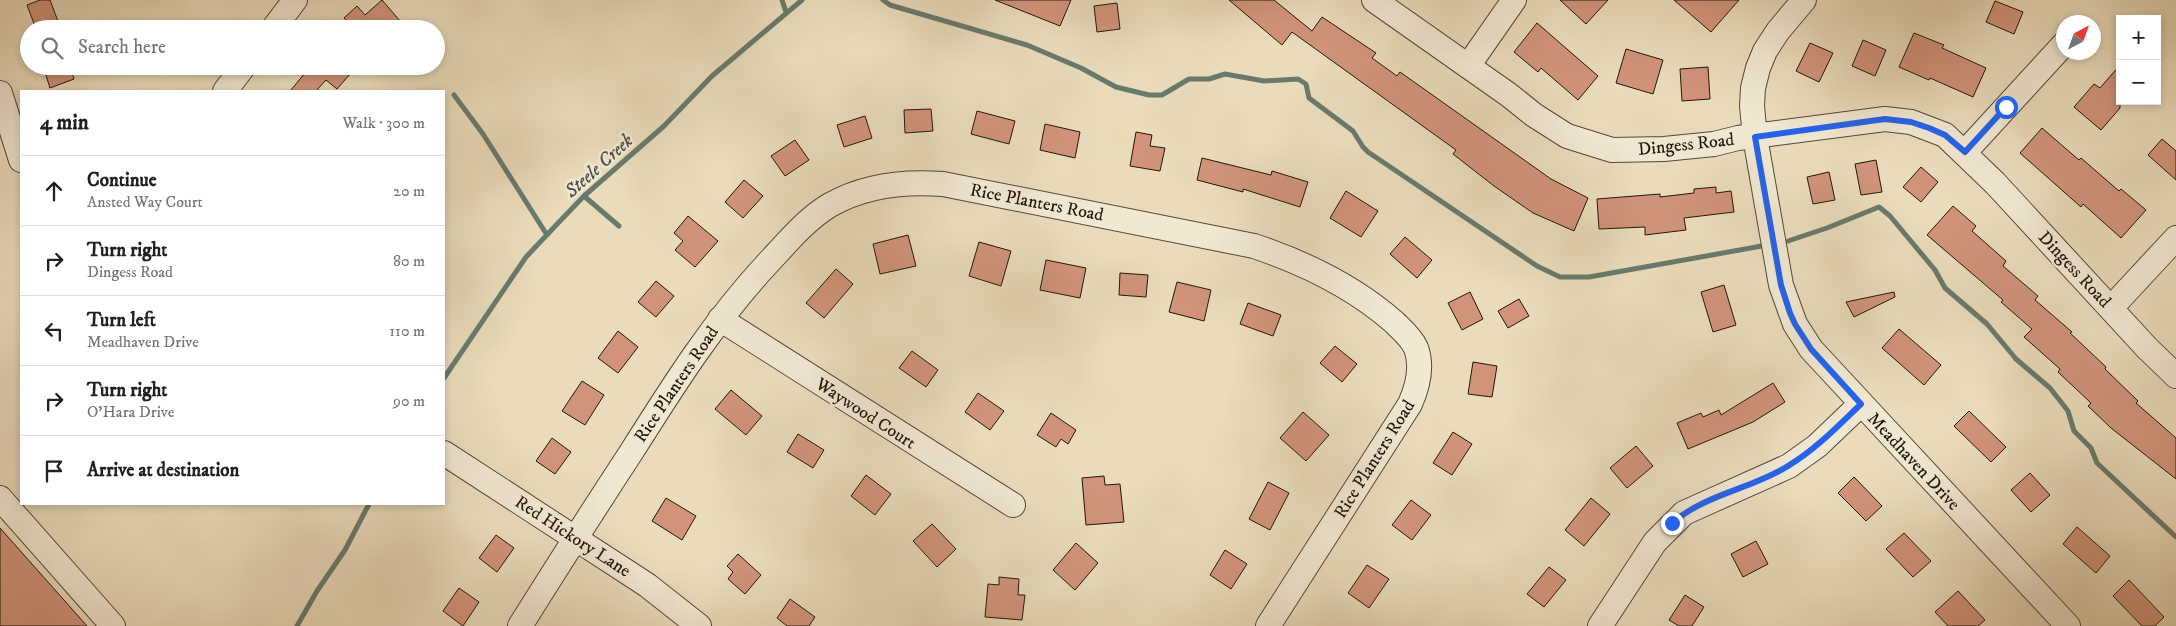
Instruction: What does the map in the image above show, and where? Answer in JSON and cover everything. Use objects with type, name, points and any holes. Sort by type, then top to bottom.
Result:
[{"type":"street","points":[[280,20],[295,0]]},
{"type":"street","name":"Dingess Road","points":[[1374,0],[1534,115],[1567,136],[1612,150],[1664,149],[1885,119],[1911,122],[1945,135],[1995,182],[2147,348],[2176,376]]},
{"type":"street","points":[[1468,66],[1514,0]]},
{"type":"street","name":"Meadhaven Drive","points":[[1804,0],[1765,51],[1753,88],[1752,106],[1755,137],[1781,285],[1790,313],[1811,349],[2068,626]]},
{"type":"street","points":[[1965,152],[2056,53]]},
{"type":"street","points":[[226,90],[237,75]]},
{"type":"street","points":[[0,93],[20,157]]},
{"type":"street","name":"Rice Planters Road","points":[[520,626],[708,334],[754,278],[813,217],[830,205],[880,186],[902,183],[943,184],[1211,236],[1263,249],[1291,258],[1323,274],[1372,306],[1408,335],[1416,348],[1419,372],[1417,388],[1410,404],[1268,626]]},
{"type":"street","points":[[2111,308],[2176,238]]},
{"type":"street","name":"Waywood Court","points":[[720,319],[1013,505]]},
{"type":"street","points":[[1600,626],[1655,542],[1678,518],[1716,497],[1789,466],[1817,446],[1861,404]]},
{"type":"street","name":"Red Hickory Lane","points":[[445,454],[576,537],[647,585],[698,626]]},
{"type":"street","points":[[0,498],[113,626]]},
{"type":"building","points":[[40,0],[50,0],[58,20],[33,20],[27,5]]},
{"type":"building","points":[[382,0],[399,20],[346,20],[344,18],[357,6],[365,15]]},
{"type":"building","points":[[995,0],[1071,0],[1060,26]]},
{"type":"building","points":[[1229,0],[1274,0],[1312,31],[1322,17],[1376,53],[1372,58],[1397,76],[1400,72],[1551,179],[1588,198],[1574,231],[1533,213],[1494,186],[1453,154],[1456,150],[1292,32],[1282,45]]},
{"type":"building","points":[[1560,0],[1608,0],[1586,24]]},
{"type":"building","points":[[1674,0],[1739,0],[1711,32]]},
{"type":"building","points":[[1995,1],[2023,12],[2014,34],[1986,22]]},
{"type":"building","points":[[1117,3],[1120,29],[1097,32],[1094,6]]},
{"type":"building","points":[[1537,23],[1598,76],[1578,100],[1541,68],[1538,72],[1514,52]]},
{"type":"building","points":[[1914,33],[1944,45],[1942,48],[1986,68],[1973,97],[1899,67]]},
{"type":"building","points":[[1863,40],[1886,50],[1875,76],[1852,66]]},
{"type":"building","points":[[1810,43],[1833,53],[1819,82],[1796,71]]},
{"type":"building","points":[[1626,49],[1663,60],[1653,94],[1616,83]]},
{"type":"building","points":[[1708,67],[1710,99],[1682,101],[1680,69]]},
{"type":"building","points":[[2116,70],[2116,105],[2120,105],[2120,108],[2101,130],[2074,107],[2094,84],[2100,88]]},
{"type":"building","points":[[46,75],[73,75],[74,79],[50,88]]},
{"type":"building","points":[[303,75],[349,75],[337,89],[326,80],[317,90],[291,90]]},
{"type":"building","points":[[931,109],[933,131],[905,133],[904,110]]},
{"type":"building","points":[[977,111],[1015,121],[1009,144],[971,134]]},
{"type":"building","points":[[865,116],[872,138],[844,147],[837,125]]},
{"type":"building","points":[[1045,124],[1080,132],[1075,158],[1040,150]]},
{"type":"building","points":[[2042,128],[2079,160],[2081,158],[2119,191],[2121,189],[2146,210],[2121,238],[2083,204],[2081,207],[2020,153]]},
{"type":"building","points":[[1136,132],[1152,135],[1150,146],[1165,148],[1160,171],[1130,166]]},
{"type":"building","points":[[2162,139],[2176,151],[2176,180],[2148,155]]},
{"type":"building","points":[[795,140],[809,160],[785,176],[771,156]]},
{"type":"building","points":[[1202,158],[1271,175],[1272,171],[1308,182],[1300,207],[1243,189],[1243,192],[1197,180]]},
{"type":"building","points":[[1876,160],[1882,192],[1861,195],[1855,164]]},
{"type":"building","points":[[1921,167],[1938,182],[1921,202],[1903,187]]},
{"type":"building","points":[[1829,172],[1835,200],[1813,204],[1807,177]]},
{"type":"building","points":[[744,180],[763,196],[743,218],[725,202]]},
{"type":"building","points":[[1716,187],[1716,193],[1731,191],[1734,212],[1684,218],[1686,230],[1645,235],[1645,227],[1599,229],[1597,199],[1660,194],[1660,197],[1694,193],[1694,189]]},
{"type":"building","points":[[1346,191],[1378,211],[1361,237],[1330,218]]},
{"type":"building","points":[[1953,206],[1976,226],[1972,231],[2006,261],[2003,266],[2038,296],[2035,300],[2072,332],[2070,333],[2138,401],[2136,403],[2176,438],[2176,479],[2111,428],[2088,406],[2091,403],[2058,372],[2060,369],[2024,337],[2032,329],[2001,302],[2003,300],[1927,235]]},
{"type":"building","points":[[688,216],[718,241],[695,267],[675,250],[683,241],[674,233]]},
{"type":"building","points":[[908,235],[916,266],[880,274],[873,244]]},
{"type":"building","points":[[1405,237],[1432,260],[1417,278],[1390,254]]},
{"type":"building","points":[[979,242],[1011,251],[1001,286],[969,276]]},
{"type":"building","points":[[1046,260],[1086,268],[1080,298],[1040,290]]},
{"type":"building","points":[[836,269],[853,284],[824,318],[806,303]]},
{"type":"building","points":[[1120,273],[1148,275],[1146,297],[1119,295]]},
{"type":"building","points":[[656,281],[674,296],[656,317],[638,302]]},
{"type":"building","points":[[1177,282],[1211,290],[1204,321],[1169,312]]},
{"type":"building","points":[[1724,285],[1736,325],[1713,332],[1701,292]]},
{"type":"building","points":[[1470,292],[1483,319],[1462,330],[1448,303]]},
{"type":"building","points":[[1894,292],[1895,297],[1854,317],[1846,302]]},
{"type":"building","points":[[1519,299],[1529,316],[1508,328],[1498,311]]},
{"type":"building","points":[[1248,303],[1281,315],[1273,336],[1240,324]]},
{"type":"building","points":[[1899,329],[1941,365],[1924,385],[1882,348]]},
{"type":"building","points":[[618,331],[638,347],[618,373],[598,358]]},
{"type":"building","points":[[1335,346],[1357,364],[1342,382],[1320,363]]},
{"type":"building","points":[[912,351],[938,370],[926,387],[899,368]]},
{"type":"building","points":[[1473,362],[1497,366],[1492,397],[1468,394]]},
{"type":"building","points":[[582,381],[604,395],[585,425],[562,411]]},
{"type":"building","points":[[1773,383],[1785,402],[1753,422],[1688,449],[1677,423],[1701,413],[1703,417],[1719,410],[1721,415]]},
{"type":"building","points":[[731,390],[762,416],[746,435],[715,409]]},
{"type":"building","points":[[978,393],[1004,411],[990,430],[965,412]]},
{"type":"building","points":[[1969,411],[2006,447],[1991,462],[1954,426]]},
{"type":"building","points":[[1303,412],[1329,435],[1306,461],[1280,438]]},
{"type":"building","points":[[1051,413],[1076,430],[1068,444],[1061,439],[1056,447],[1037,435]]},
{"type":"building","points":[[1453,432],[1472,444],[1452,475],[1433,463]]},
{"type":"building","points":[[798,434],[824,450],[813,468],[787,452]]},
{"type":"building","points":[[552,438],[571,452],[555,474],[536,461]]},
{"type":"building","points":[[1636,446],[1653,466],[1627,488],[1610,468]]},
{"type":"building","points":[[2030,473],[2050,495],[2031,512],[2011,490]]},
{"type":"building","points":[[866,475],[891,494],[875,515],[851,496]]},
{"type":"building","points":[[1104,476],[1105,485],[1120,484],[1124,522],[1086,525],[1082,478]]},
{"type":"building","points":[[1854,477],[1882,506],[1866,521],[1838,493]]},
{"type":"building","points":[[1268,482],[1289,493],[1270,530],[1249,519]]},
{"type":"building","points":[[666,498],[696,516],[682,540],[652,521]]},
{"type":"building","points":[[1591,498],[1610,514],[1584,546],[1565,530]]},
{"type":"building","points":[[1411,500],[1431,515],[1412,540],[1392,525]]},
{"type":"building","points":[[932,524],[956,549],[937,567],[913,541]]},
{"type":"building","points":[[2077,527],[2110,556],[2096,573],[2063,544]]},
{"type":"building","points":[[0,528],[87,626],[0,626]]},
{"type":"building","points":[[1904,533],[1931,561],[1913,577],[1886,549]]},
{"type":"building","points":[[496,535],[514,548],[497,572],[479,558]]},
{"type":"building","points":[[1756,541],[1768,564],[1743,577],[1731,554]]},
{"type":"building","points":[[1076,543],[1098,563],[1075,590],[1053,570]]},
{"type":"building","points":[[1225,550],[1247,564],[1231,589],[1210,575]]},
{"type":"building","points":[[738,554],[761,575],[745,594],[728,579],[733,572],[727,566]]},
{"type":"building","points":[[1367,565],[1389,579],[1369,608],[1348,593]]},
{"type":"building","points":[[1549,567],[1566,580],[1544,607],[1527,594]]},
{"type":"building","points":[[999,577],[1019,579],[1018,595],[1025,595],[1022,620],[985,617],[988,584],[999,585]]},
{"type":"building","points":[[2129,580],[2164,617],[2155,626],[2142,626],[2113,596]]},
{"type":"building","points":[[459,588],[479,602],[463,626],[443,611]]},
{"type":"building","points":[[1958,591],[1985,620],[1978,626],[1948,626],[1935,612]]},
{"type":"building","points":[[1685,595],[1704,607],[1692,626],[1679,626],[1669,620]]},
{"type":"building","points":[[790,599],[815,617],[809,626],[787,626],[777,618]]},
{"type":"waterway","points":[[782,0],[786,12]]},
{"type":"waterway","name":"Steele Creek","points":[[445,377],[526,257],[560,221],[584,196],[664,126],[712,76],[802,0]]},
{"type":"waterway","points":[[883,0],[890,5],[1027,45],[1081,68],[1116,87],[1149,95],[1162,95],[1189,79],[1209,79],[1225,74],[1264,81],[1298,79],[1306,84],[1309,98],[1353,131],[1368,152],[1537,266],[1560,277],[1589,277],[1762,246]]},
{"type":"waterway","points":[[454,95],[483,134],[547,235]]},
{"type":"waterway","points":[[584,196],[619,226]]},
{"type":"waterway","points":[[1788,241],[1879,207],[1890,216],[1935,270],[1945,288],[1987,324],[2016,359],[2050,388],[2068,411],[2074,431],[2091,448],[2097,463],[2176,537]]},
{"type":"waterway","name":"Steele Creek","points":[[297,626],[317,591],[345,550],[368,505]]},
{"type":"route","points":[[1672,523],[1684,513],[1716,497],[1789,466],[1817,446],[1861,404],[1811,349],[1790,313],[1781,285],[1755,137],[1863,120],[1885,119],[1911,122],[1929,128],[1945,135],[1965,152],[2006,107]]}]
